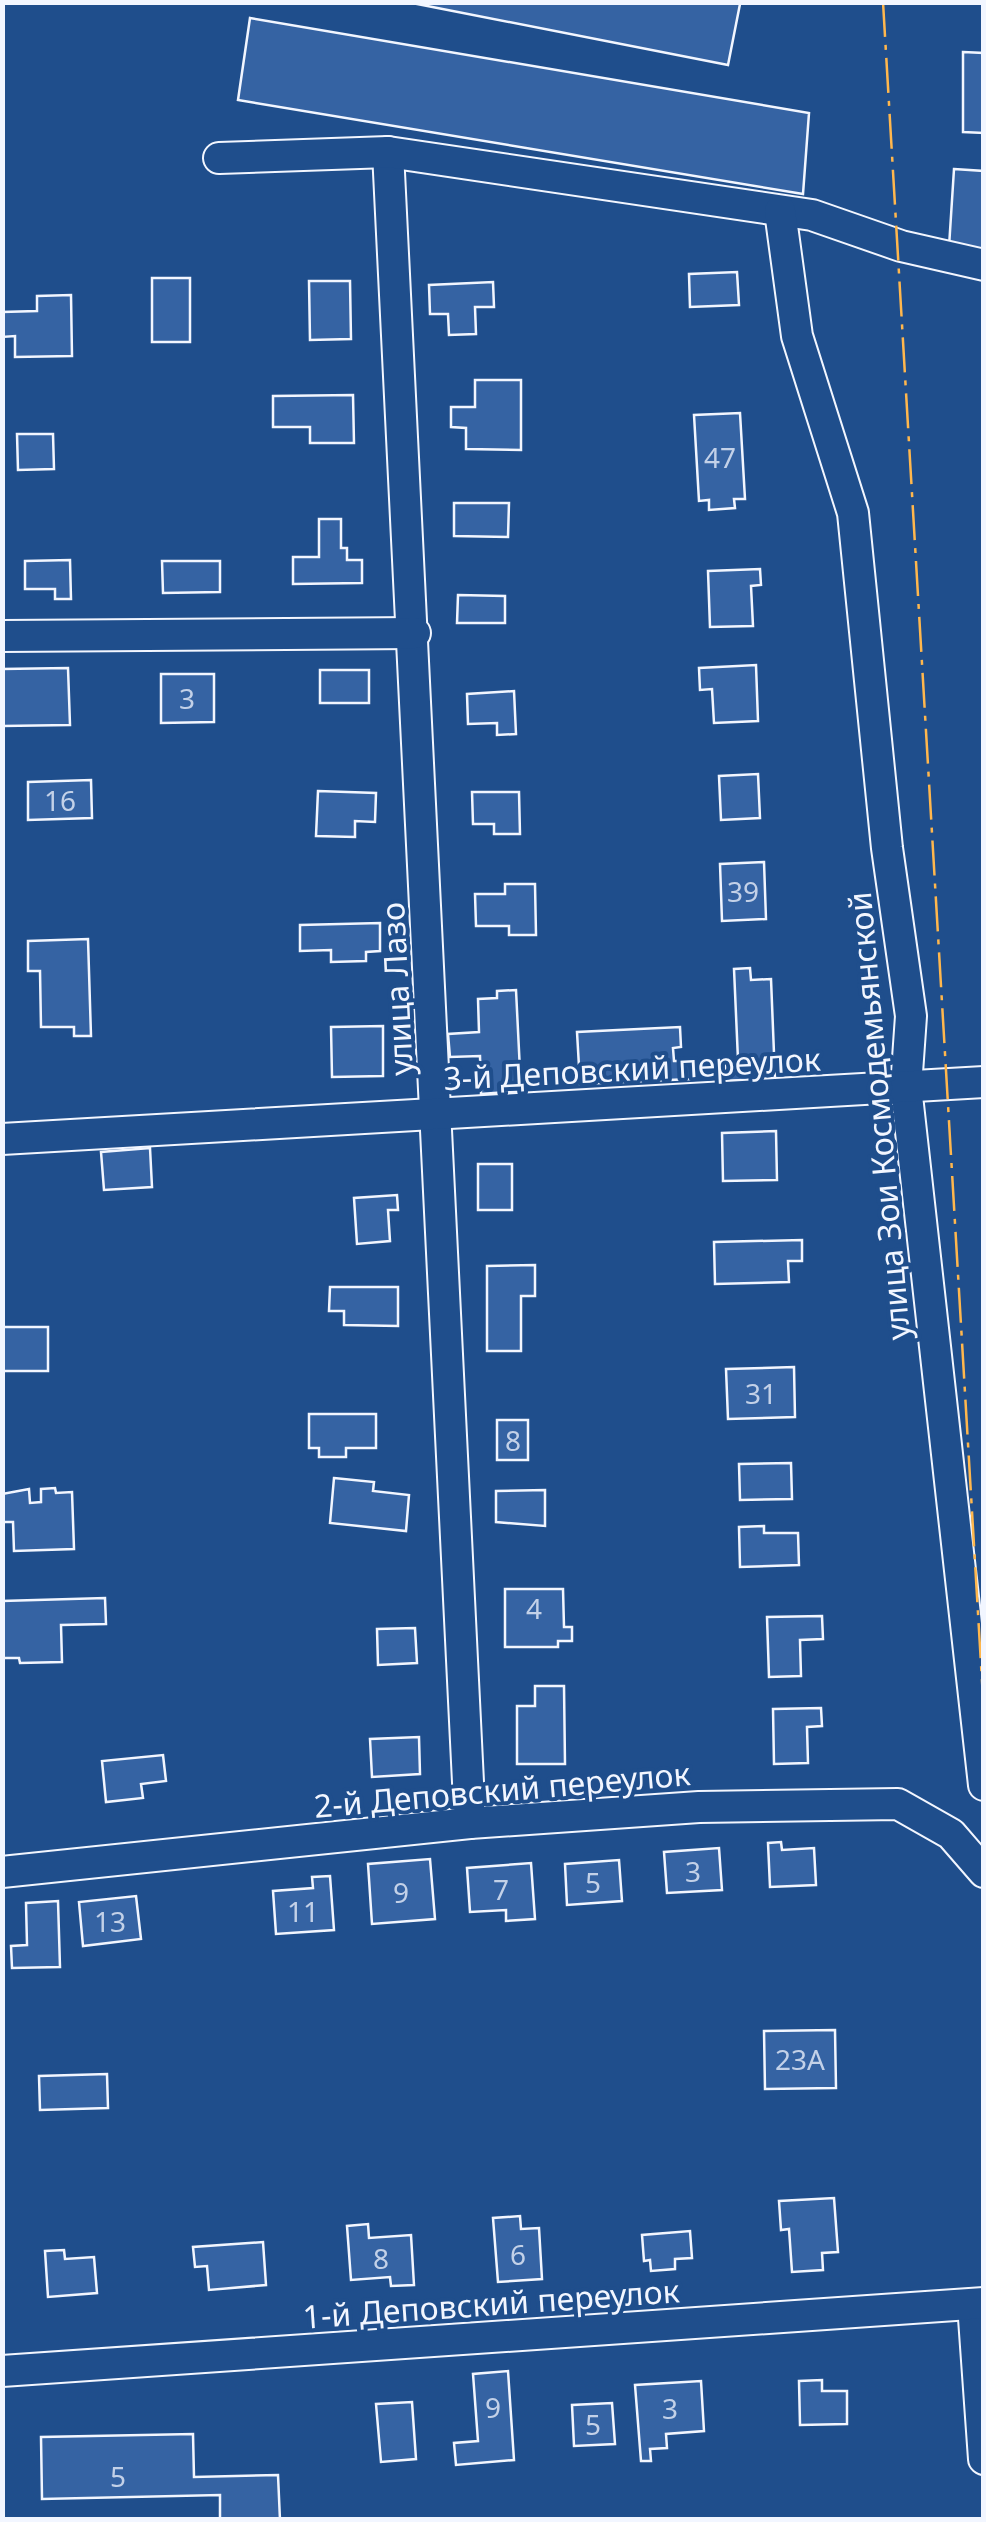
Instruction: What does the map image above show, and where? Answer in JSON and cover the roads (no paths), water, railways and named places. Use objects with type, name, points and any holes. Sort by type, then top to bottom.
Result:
[{"type":"street","points":[[218,158],[388,152],[812,215],[902,246],[984,265]]},
{"type":"street","name":"улица Лазо","points":[[388,152],[415,633],[470,1823]]},
{"type":"street","name":"улица Зои Космодемьянской","points":[[780,211],[797,336],[853,513],[887,848],[911,1016],[906,1087],[984,1785]]},
{"type":"street","points":[[2,636],[415,633]]},
{"type":"street","name":"3-й Деповский переулок","points":[[2,1138],[984,1082]]},
{"type":"street","name":"2-й Деповский переулок","points":[[2,1872],[470,1823],[698,1807],[898,1804],[951,1834],[984,1872]]},
{"type":"street","points":[[978,2303],[984,2459]]},
{"type":"street","name":"1-й Деповский переулок","points":[[2,2371],[978,2303]]}]
